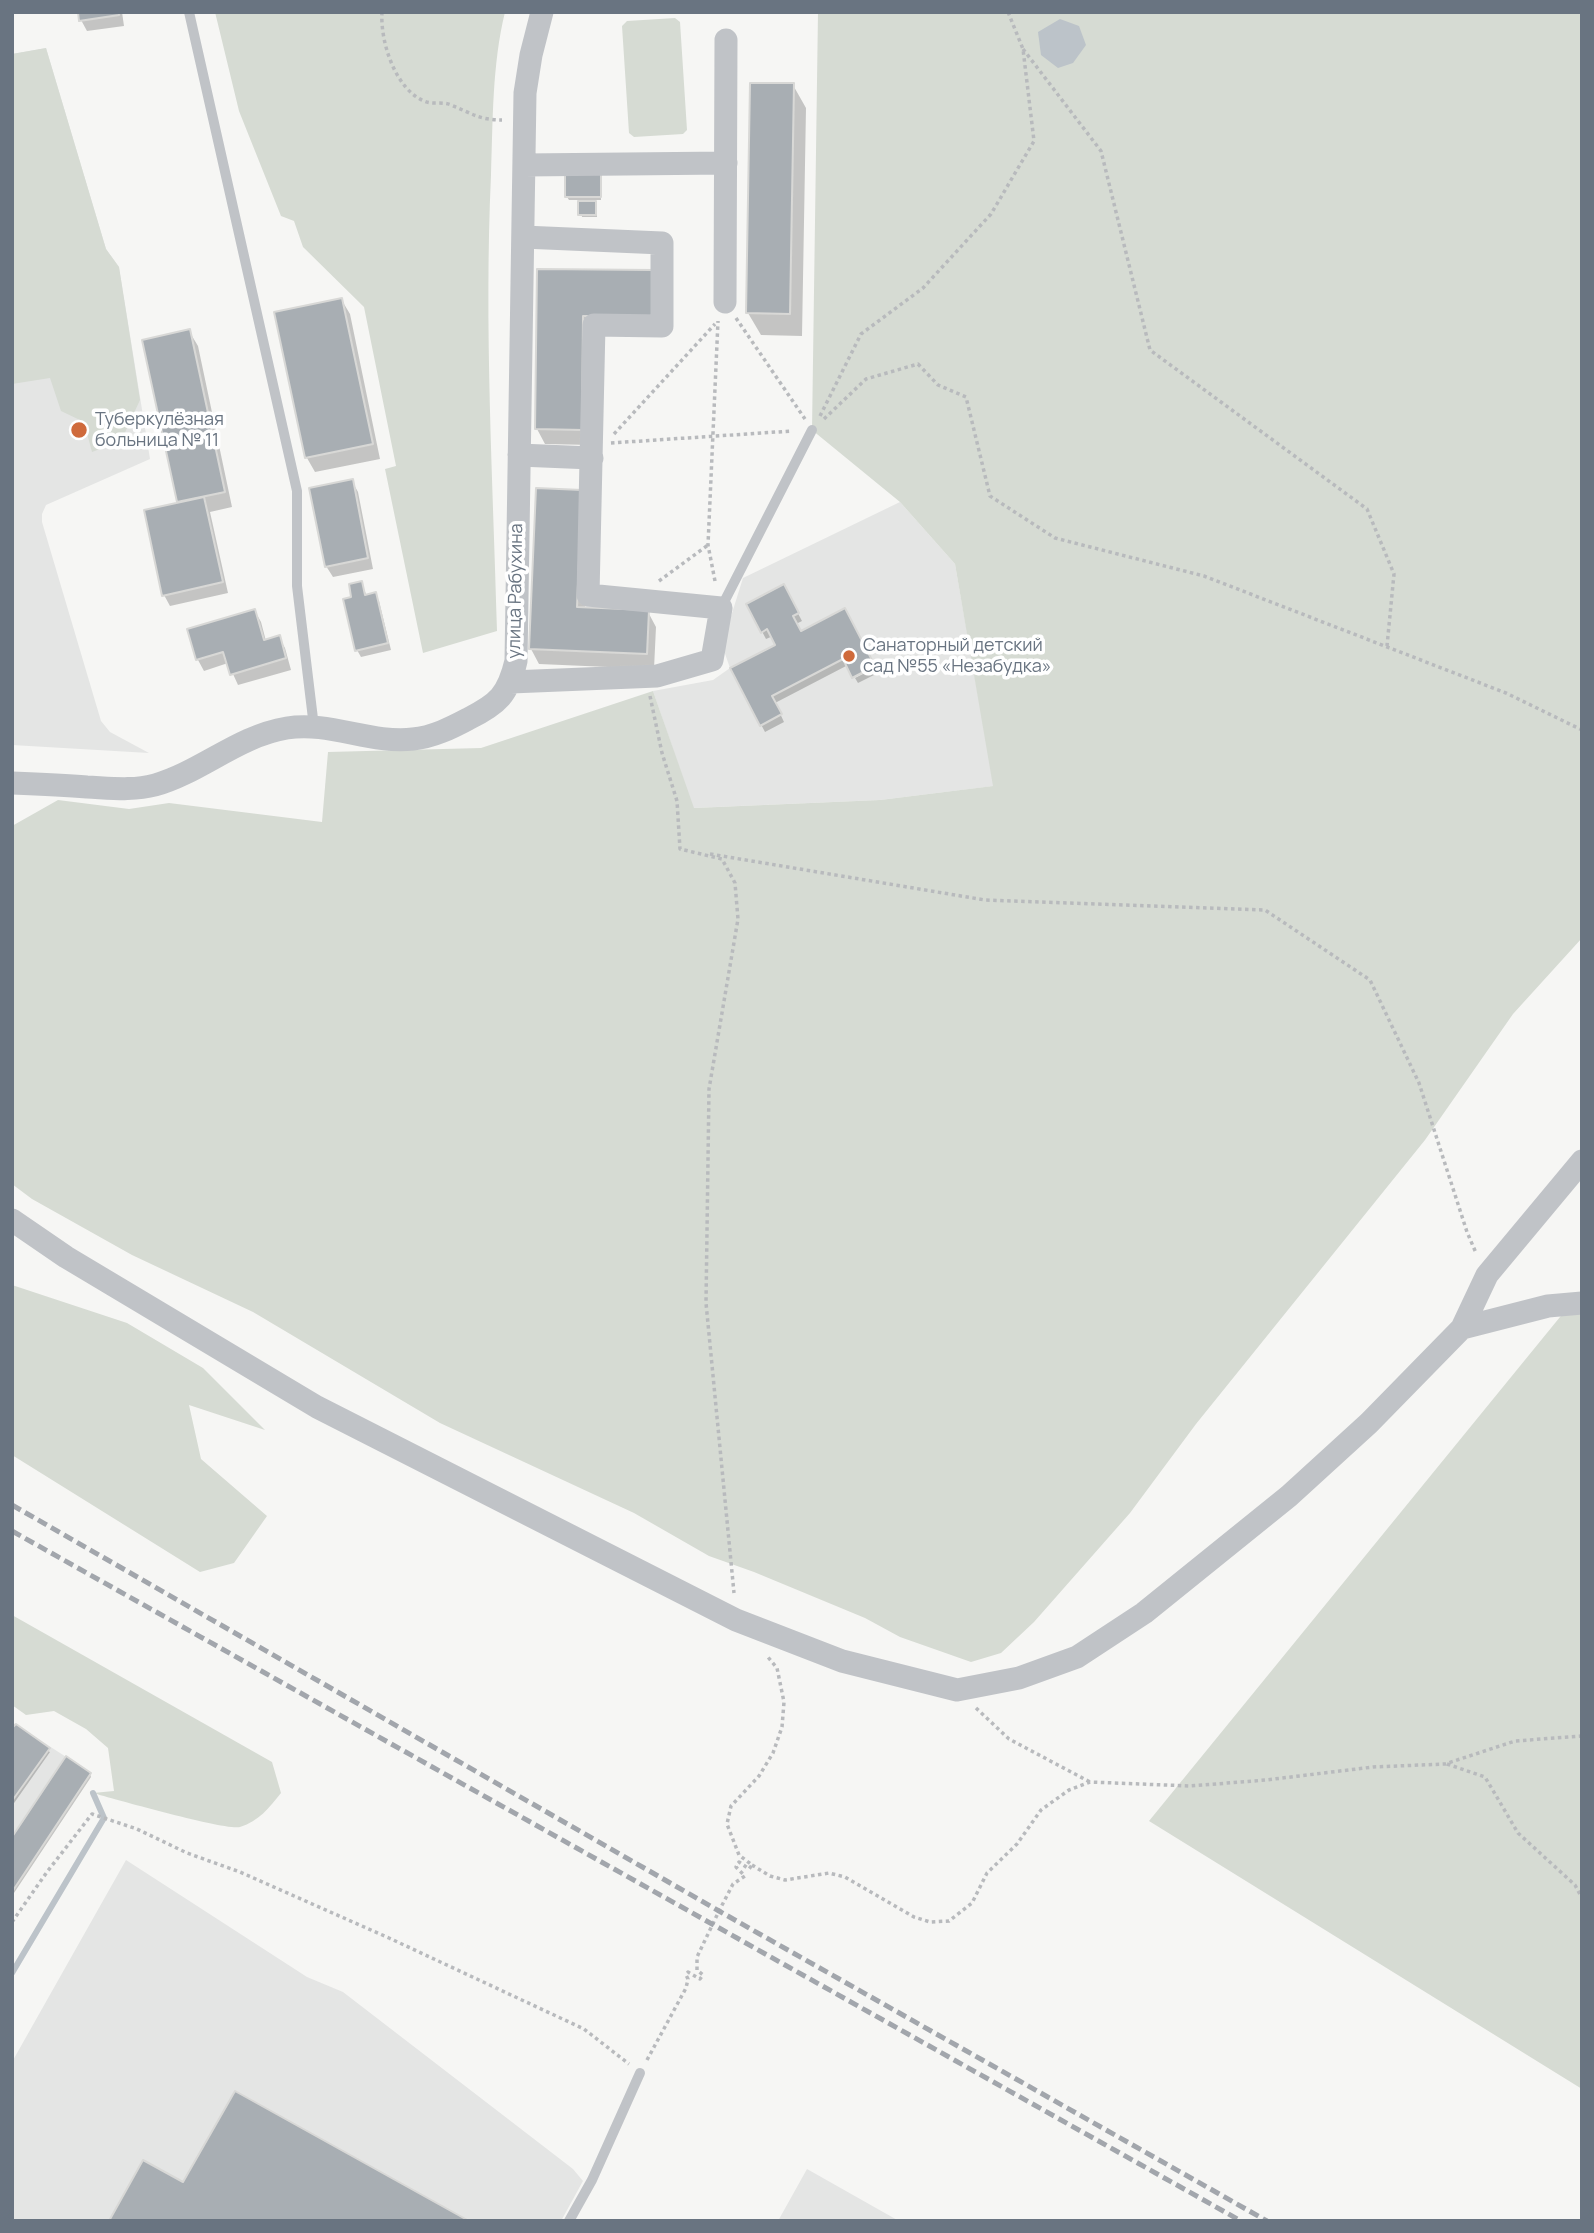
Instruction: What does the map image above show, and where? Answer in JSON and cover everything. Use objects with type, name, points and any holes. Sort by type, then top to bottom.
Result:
[{"type":"street","name":"улица Рабухина","points":[[12,783],[128,790],[154,786],[189,773],[224,752],[253,739],[286,728],[314,727],[412,739],[443,731],[483,712],[502,698],[511,682],[516,662],[526,93],[531,55],[542,12]]},
{"type":"street","points":[[721,312],[726,163],[726,40]]},
{"type":"street","points":[[524,165],[726,163]]},
{"type":"street","points":[[511,682],[648,677],[712,660],[721,608],[588,595],[594,325],[662,326],[662,243],[523,237]]},
{"type":"street","points":[[519,456],[592,458]]},
{"type":"street","points":[[12,1220],[66,1257],[317,1407],[736,1620],[842,1661],[957,1690],[1019,1678],[1077,1657],[1144,1613],[1289,1496],[1369,1423],[1462,1328],[1487,1275],[1582,1161]]},
{"type":"street","points":[[1462,1328],[1548,1306],[1582,1303]]},
{"type":"lane","points":[[189,12],[297,491],[296,586],[314,727]]},
{"type":"lane","points":[[721,608],[812,430]]},
{"type":"lane","points":[[569,2221],[592,2180],[640,2073]]},
{"type":"path","points":[[382,12],[381,25],[392,64],[408,92],[426,103],[448,103],[484,120],[525,121]]},
{"type":"path","points":[[1007,12],[1023,48],[1101,151],[1150,351],[1367,509],[1394,574],[1387,646]]},
{"type":"path","points":[[812,430],[861,334],[923,288],[991,214],[1034,141],[1023,48]]},
{"type":"path","points":[[721,312],[812,430]]},
{"type":"path","points":[[721,312],[604,444],[812,430],[866,379],[918,364],[938,385],[966,397],[990,496],[1055,538],[1204,576],[1506,693],[1582,730]]},
{"type":"path","points":[[721,312],[708,545],[721,608]]},
{"type":"path","points":[[633,599],[708,545]]},
{"type":"path","points":[[648,677],[662,753],[677,801],[680,849]]},
{"type":"path","points":[[680,849],[985,900],[1265,909],[1370,980],[1419,1083],[1467,1232],[1487,1275]]},
{"type":"path","points":[[680,849],[722,859],[735,883],[738,919],[709,1089],[706,1303],[736,1620]]},
{"type":"path","points":[[761,1649],[777,1668],[784,1702],[782,1727],[760,1776],[732,1806],[727,1824],[739,1855],[770,1876],[785,1880],[829,1873],[845,1877],[914,1917],[930,1922],[949,1921],[972,1903],[988,1873],[1017,1844],[1041,1810],[1069,1790],[1090,1782],[1190,1786],[1373,1767],[1445,1764],[1516,1741],[1582,1737]]},
{"type":"path","points":[[957,1690],[1009,1739],[1090,1782]]},
{"type":"path","points":[[1445,1764],[1485,1777],[1518,1833],[1575,1885],[1582,1898]]},
{"type":"path","points":[[12,1922],[92,1814],[137,1829],[187,1853],[240,1872],[584,2029],[640,2073],[686,1988],[686,1975],[688,1972],[700,1979],[703,1975],[697,1970],[697,1957],[733,1884],[745,1876],[736,1867],[739,1862],[749,1870],[752,1865]]},
{"type":"shaded area","points":[[215,12],[505,12],[494,93],[488,289],[497,631],[423,653],[385,469],[396,466],[364,307],[303,247],[294,221],[281,216],[239,111]]},
{"type":"shaded area","points":[[818,12],[1582,12],[1582,938],[1513,1014],[1425,1140],[1196,1424],[1130,1513],[1034,1622],[1001,1653],[971,1662],[900,1637],[865,1618],[709,1556],[634,1513],[440,1423],[253,1312],[132,1255],[32,1199],[12,1184],[12,826],[58,800],[129,809],[169,803],[322,822],[328,752],[481,748],[653,691],[694,808],[880,800],[993,786],[955,564],[900,502],[812,430]]},
{"type":"shaded area","points":[[675,18],[680,22],[687,130],[683,134],[634,137],[629,133],[622,26],[627,21]]},
{"type":"shaded area","points":[[1060,19],[1079,26],[1086,45],[1073,63],[1058,68],[1041,55],[1038,32]]},
{"type":"shaded area","name":"Туберкулёзная больница № 11","points":[[46,48],[106,249],[119,267],[150,459],[46,505],[42,522],[101,721],[110,732],[149,753],[12,745],[12,54]]},
{"type":"shaded area","points":[[46,48],[106,249],[119,267],[140,400],[121,441],[92,452],[84,422],[61,411],[50,378],[12,384],[12,54]]},
{"type":"shaded area","name":"Санаторный детский сад №55 «Незабудка»","points":[[900,502],[955,564],[994,786],[880,800],[693,808],[653,691],[713,680],[730,668],[722,645],[743,578]]},
{"type":"shaded area","points":[[12,1285],[127,1323],[203,1368],[265,1430],[189,1405],[201,1459],[267,1516],[234,1563],[200,1572],[12,1455]]},
{"type":"shaded area","points":[[1582,1290],[1582,2089],[1149,1821]]},
{"type":"shaded area","points":[[12,1615],[272,1762],[281,1793],[258,1818],[240,1827],[231,1827],[193,1820],[93,1793],[114,1791],[108,1748],[86,1729],[54,1711],[26,1715],[12,1705]]},
{"type":"shaded area","points":[[12,1722],[91,1773],[12,1892]]},
{"type":"shaded area","points":[[126,1860],[307,1977],[343,1992],[573,2169],[583,2181],[561,2221],[12,2221],[12,2062]]},
{"type":"shaded area","points":[[807,2169],[899,2221],[778,2221]]},
{"type":"building","points":[[78,12],[119,12],[119,15],[79,21]]},
{"type":"building","points":[[750,83],[794,83],[790,314],[746,313]]},
{"type":"building","points":[[565,174],[601,174],[601,197],[565,197]]},
{"type":"building","points":[[578,201],[596,201],[596,215],[578,215]]},
{"type":"building","points":[[537,269],[654,270],[654,316],[583,316],[582,430],[535,429]]},
{"type":"building","points":[[342,298],[373,444],[305,458],[274,312]]},
{"type":"building","points":[[190,329],[225,492],[177,502],[142,340]]},
{"type":"building","points":[[353,479],[368,558],[325,567],[309,488]]},
{"type":"building","points":[[536,488],[582,490],[577,607],[649,610],[647,654],[529,649]]},
{"type":"building","points":[[204,497],[223,582],[162,596],[144,510]]},
{"type":"building","points":[[362,581],[365,595],[376,592],[388,643],[355,651],[343,599],[351,597],[349,584]]},
{"type":"building","points":[[784,584],[799,613],[793,616],[801,631],[845,608],[875,666],[852,678],[843,659],[772,696],[782,714],[760,726],[730,668],[775,645],[767,629],[761,633],[746,604]]},
{"type":"building","points":[[255,609],[264,640],[280,635],[286,658],[230,675],[223,652],[196,660],[187,629]]},
{"type":"building","points":[[16,1724],[50,1748],[12,1801],[12,1728]]},
{"type":"building","points":[[66,1756],[91,1773],[12,1892],[12,1837]]},
{"type":"building","points":[[235,2091],[469,2221],[109,2221],[143,2160],[183,2182]]},
{"type":"waterway","points":[[12,1973],[104,1818],[93,1793]]},
{"type":"railway","points":[[12,1505],[719,1911],[1267,2221]]},
{"type":"railway","points":[[12,1531],[1241,2221]]},
{"type":"place","name":"Туберкулёзная больница № 11","points":[[79,430]]},
{"type":"place","name":"Санаторный детский сад №55 «Незабудка»","points":[[849,656]]}]
